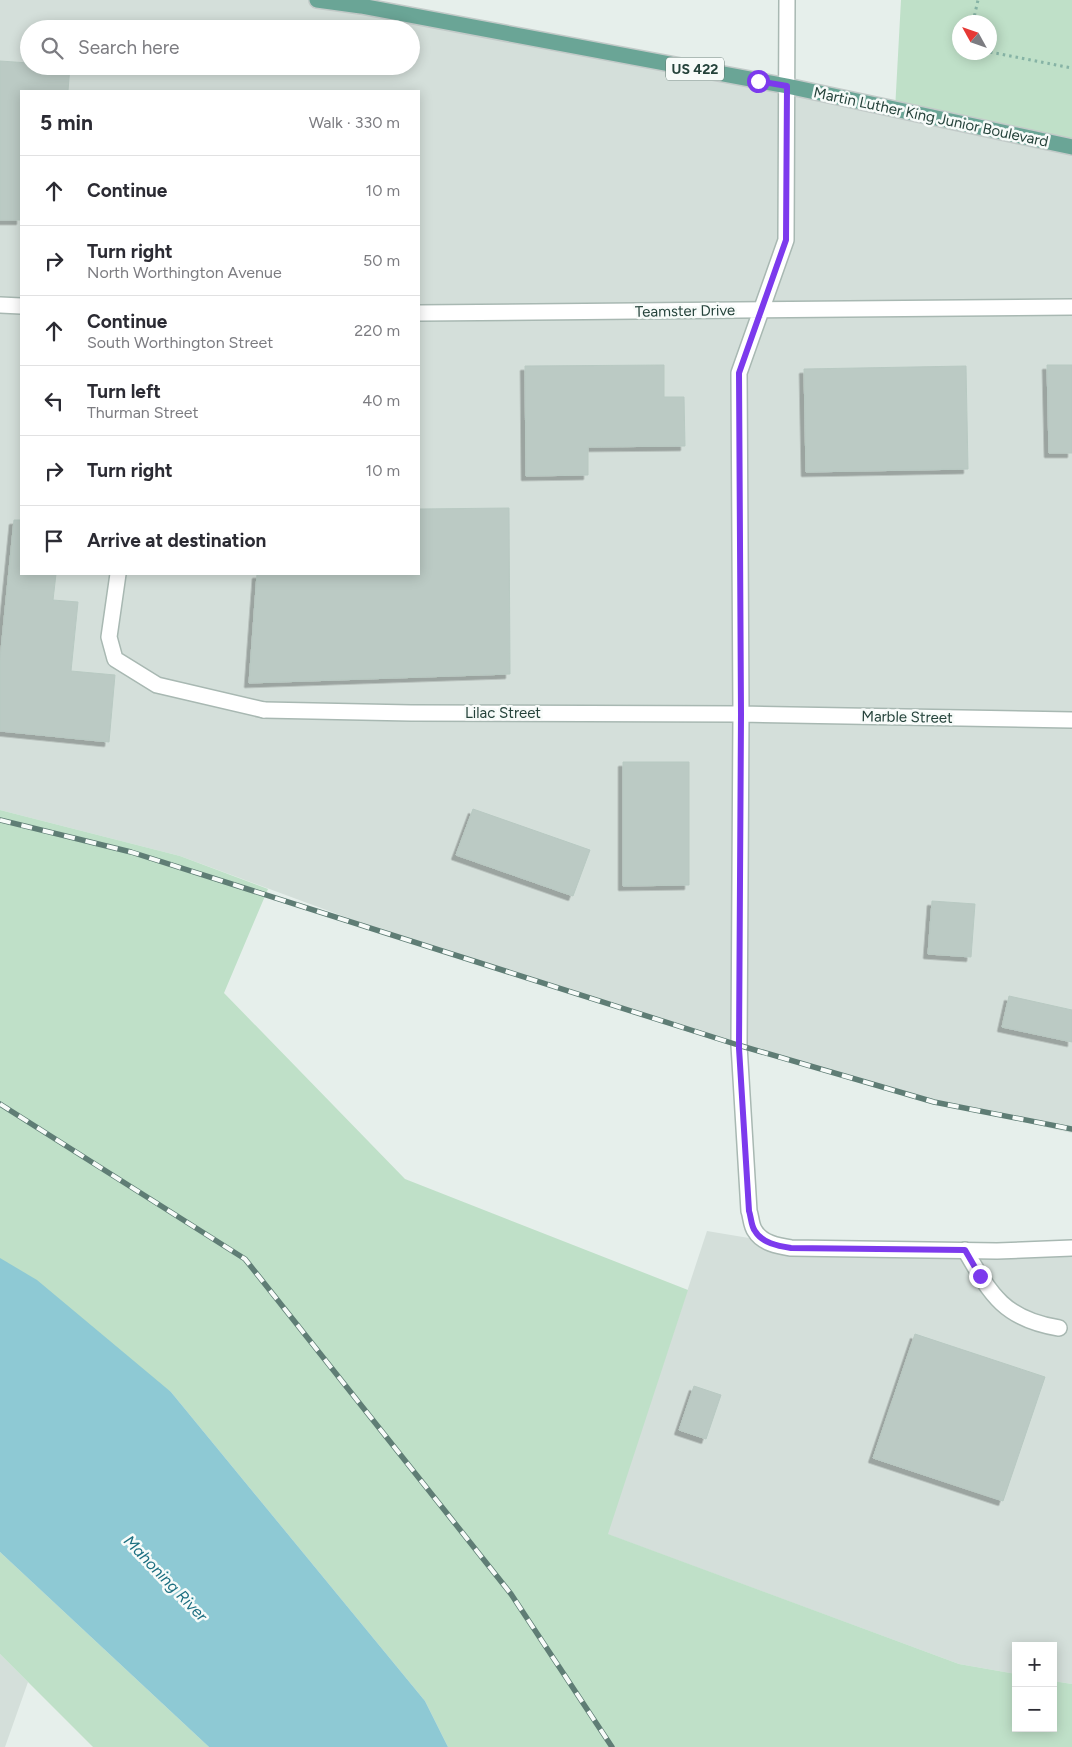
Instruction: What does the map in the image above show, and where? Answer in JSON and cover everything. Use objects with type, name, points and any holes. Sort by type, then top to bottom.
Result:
[{"type":"main road","name":"Martin Luther King Junior Boulevard","points":[[317,0],[361,6],[787,86],[1072,147]]},
{"type":"street","points":[[787,0],[786,240],[739,373],[741,714],[739,1048],[749,1211],[754,1231],[775,1245],[791,1248],[965,1250],[1072,1248]]},
{"type":"street","points":[[0,305],[20,306]]},
{"type":"street","name":"Teamster Drive","points":[[420,313],[1072,308]]},
{"type":"street","name":"Lilac Street","points":[[118,575],[109,637],[115,659],[157,685],[264,710],[411,713],[741,714]]},
{"type":"street","name":"Marble Street","points":[[741,714],[1072,720]]},
{"type":"street","points":[[965,1250],[980,1276],[998,1301],[1015,1314],[1040,1325],[1059,1328]]},
{"type":"path","points":[[975,15],[978,0]]},
{"type":"path","points":[[997,53],[1072,68]]},
{"type":"shaded area","points":[[0,0],[317,0],[420,20],[20,20],[20,75],[420,75],[420,20],[1072,147],[1072,1133],[954,1106],[739,1048],[437,951],[180,856],[0,810]]},
{"type":"shaded area","points":[[707,1231],[767,1241],[1072,1248],[1072,1684],[1057,1682],[1057,1642],[1012,1642],[1012,1673],[959,1664],[607,1534]]},
{"type":"shaded area","points":[[0,1654],[28,1682],[5,1747],[0,1747]]},
{"type":"green space","points":[[901,0],[1072,0],[1072,147],[895,110]]},
{"type":"green space","points":[[0,810],[180,856],[268,889],[224,993],[405,1179],[688,1290],[608,1534],[959,1664],[1012,1673],[1012,1732],[1057,1732],[1057,1682],[1072,1684],[1072,1747],[448,1747],[425,1701],[171,1392],[0,1279]]},
{"type":"green space","points":[[0,1552],[209,1747],[93,1747],[0,1654]]},
{"type":"water","name":"Mahoning River","points":[[0,1258],[37,1280],[171,1392],[425,1701],[448,1747],[209,1747],[0,1552]]},
{"type":"building","points":[[0,61],[20,62],[20,75],[69,75],[68,90],[20,90],[20,220],[0,220]]},
{"type":"building","points":[[664,365],[664,397],[684,397],[685,446],[588,447],[588,475],[526,476],[525,366]]},
{"type":"building","points":[[1047,365],[1072,365],[1072,453],[1049,453]]},
{"type":"building","points":[[966,366],[968,469],[806,472],[804,369]]},
{"type":"building","points":[[509,508],[510,674],[249,683],[257,575],[420,575],[420,509]]},
{"type":"building","points":[[14,520],[20,520],[20,575],[56,575],[53,600],[78,602],[71,671],[115,675],[109,742],[0,731],[0,660]]},
{"type":"building","points":[[623,762],[689,762],[689,885],[623,886]]},
{"type":"building","points":[[473,809],[590,850],[573,896],[456,855]]},
{"type":"building","points":[[932,901],[975,904],[971,957],[928,954]]},
{"type":"building","points":[[1009,996],[1072,1010],[1072,1042],[1002,1027]]},
{"type":"building","points":[[915,1334],[1045,1377],[1003,1501],[873,1458]]},
{"type":"building","points":[[694,1386],[721,1395],[706,1439],[679,1430]]},
{"type":"railway","points":[[0,820],[131,852],[738,1045],[934,1102],[1072,1129]]},
{"type":"railway","points":[[0,1104],[245,1259],[511,1594],[612,1747]]},
{"type":"route","points":[[758,81],[787,86],[786,240],[739,373],[741,714],[739,1048],[749,1211],[754,1231],[775,1245],[791,1248],[965,1250],[980,1276]]}]
